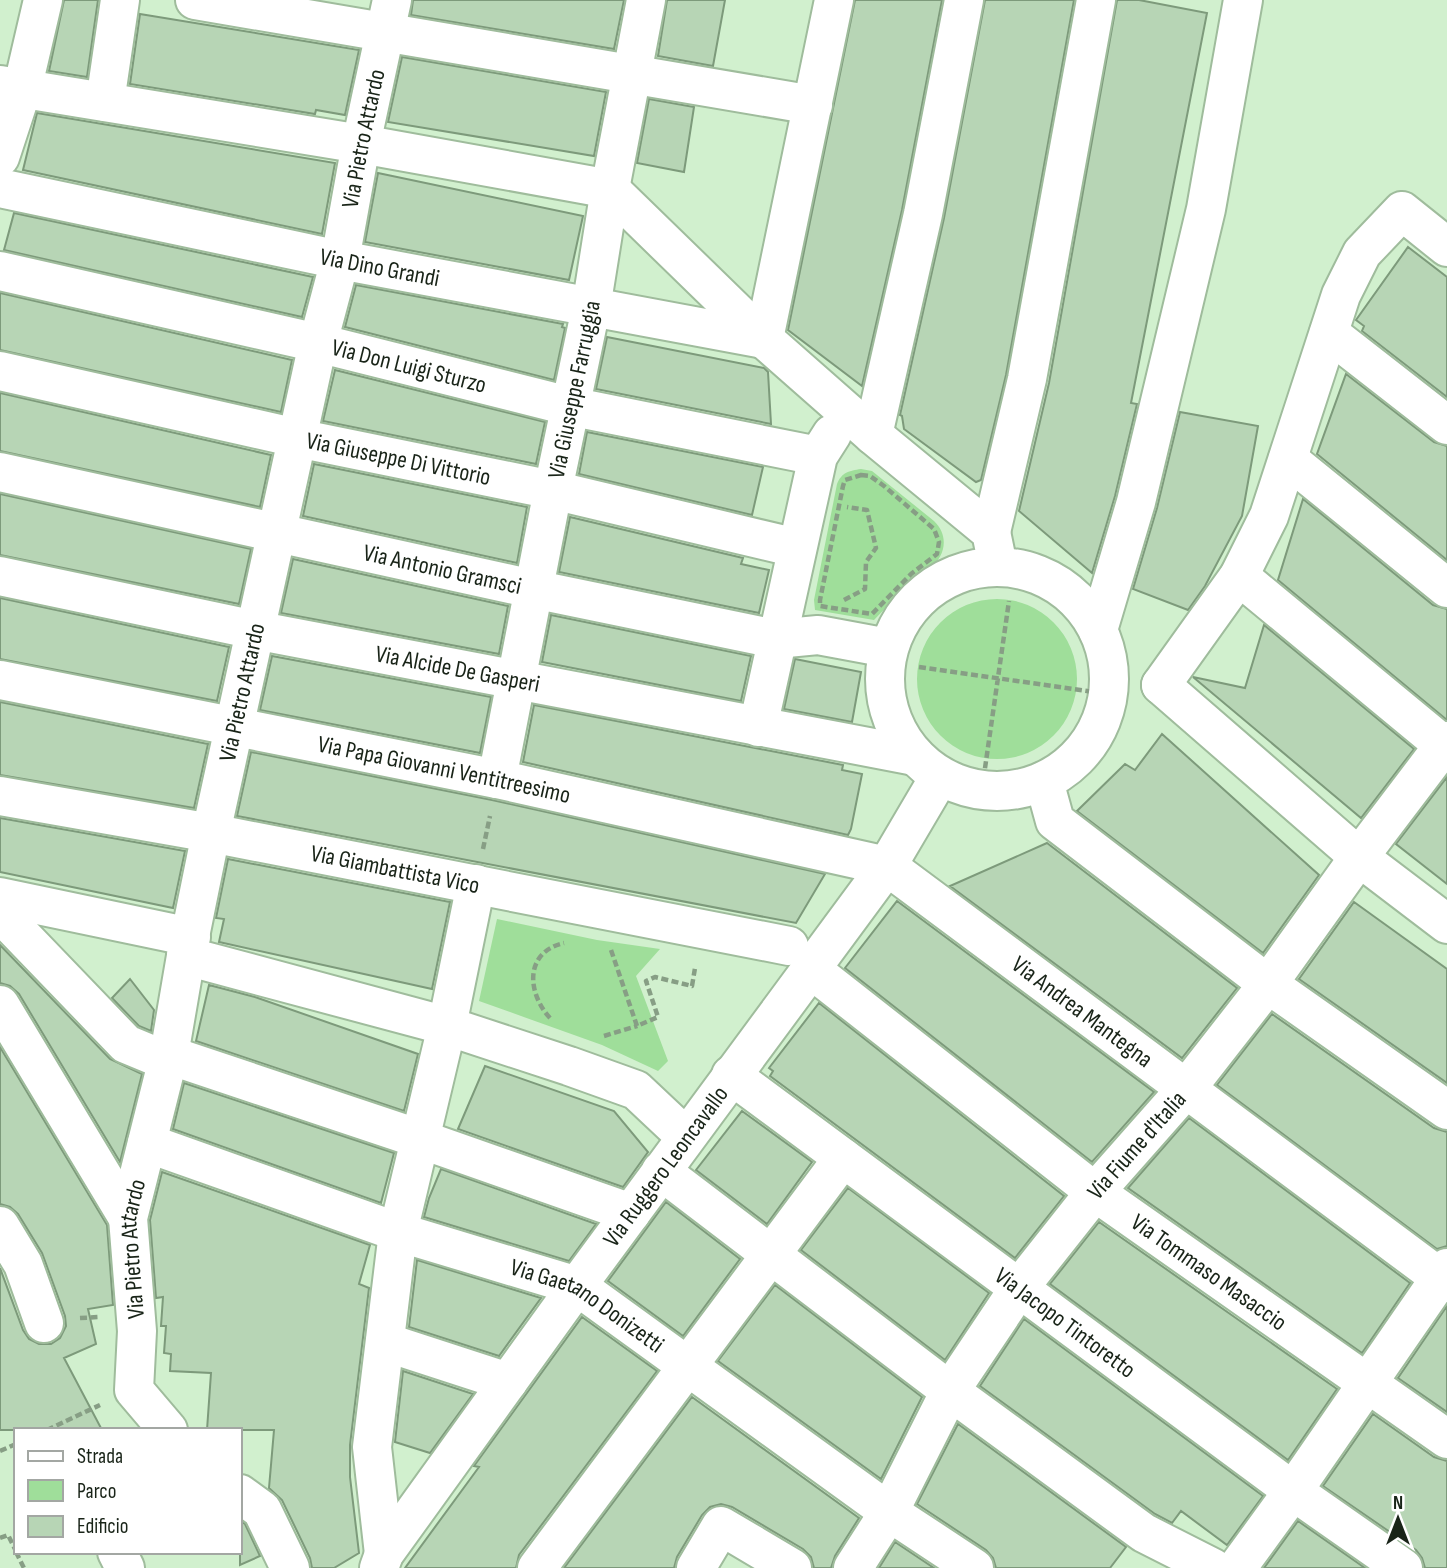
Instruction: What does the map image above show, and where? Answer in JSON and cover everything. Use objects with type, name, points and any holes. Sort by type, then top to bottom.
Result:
[{"type":"street","points":[[0,157],[11,87],[43,0]]},
{"type":"street","points":[[104,102],[120,0]]},
{"type":"street","points":[[195,0],[389,16],[632,73],[813,105]]},
{"type":"street","name":"Via Giuseppe Farruggia","points":[[497,779],[569,406],[591,309],[610,189],[646,0]]},
{"type":"street","points":[[764,339],[834,0]]},
{"type":"street","points":[[758,727],[797,548],[823,502],[818,456],[860,424],[923,214],[964,0]]},
{"type":"street","points":[[1001,556],[1027,379],[1096,0]]},
{"type":"street","points":[[1098,629],[1136,502],[1206,209],[1243,0]]},
{"type":"street","name":"Via Pietro Attardo","points":[[134,1390],[137,1331],[128,1218],[168,1058],[211,833],[318,343],[340,260],[361,144],[389,16]]},
{"type":"street","points":[[11,87],[361,144],[610,189],[764,339],[860,424],[1001,556],[1044,577],[1076,598],[1098,629],[1109,663],[1108,688],[1161,685],[1359,856],[1447,924]]},
{"type":"street","name":"Via Dino Grandi","points":[[0,188],[340,260],[591,309],[764,339]]},
{"type":"street","points":[[1161,685],[1239,576],[1269,516],[1341,295],[1362,253],[1402,211],[1447,247]]},
{"type":"street","name":"Via Don Luigi Sturzo","points":[[0,271],[318,343],[569,406],[818,456]]},
{"type":"street","points":[[1329,333],[1447,425]]},
{"type":"street","name":"Via Giuseppe Di Vittorio","points":[[0,371],[297,438],[553,490],[797,548]]},
{"type":"street","points":[[1288,458],[1447,588]]},
{"type":"street","name":"Via Antonio Gramsci","points":[[0,472],[533,589],[776,639],[824,621],[888,654]]},
{"type":"street","points":[[928,766],[894,724],[885,687],[888,654],[905,614],[933,586],[960,570],[1001,556]]},
{"type":"street","name":"Via Alcide De Gasperi","points":[[0,576],[255,630],[758,727],[928,766],[973,789],[1009,790],[1044,781],[1074,761],[1096,733],[1108,688]]},
{"type":"street","points":[[1239,576],[1446,745]]},
{"type":"street","name":"Via Papa Giovanni Ventitreesimo","points":[[0,680],[497,779],[887,866]]},
{"type":"street","name":"Via Fiume d'Italia","points":[[853,1568],[889,1512],[950,1391],[1018,1288],[1095,1192],[1186,1088],[1268,984],[1359,856],[1446,745]]},
{"type":"street","name":"Via Ruggero Leoncavallo","points":[[381,1561],[731,1075],[800,958],[887,866],[928,766]]},
{"type":"street","points":[[1044,781],[1055,821],[1268,984],[1447,1110]]},
{"type":"street","name":"Via Giambattista Vico","points":[[0,796],[211,833],[604,909],[702,929],[800,958]]},
{"type":"street","name":"Via Andrea Mantegna","points":[[887,866],[1445,1277]]},
{"type":"street","points":[[381,1561],[372,1447],[398,1232],[447,1026],[476,884]]},
{"type":"street","points":[[0,897],[189,946],[569,1066],[636,1090],[686,1137]]},
{"type":"street","points":[[0,913],[126,1044],[420,1139],[631,1213]]},
{"type":"street","name":"Via Tommaso Masaccio","points":[[800,958],[1095,1192],[1447,1438]]},
{"type":"street","points":[[0,1004],[128,1218]]},
{"type":"street","name":"Via Jacopo Tintoretto","points":[[731,1075],[1293,1491],[1403,1568]]},
{"type":"street","name":"Via Gaetano Donizetti","points":[[147,1143],[398,1232],[577,1286],[889,1512],[974,1568]]},
{"type":"street","points":[[537,1568],[843,1158]]},
{"type":"street","points":[[661,1171],[950,1391],[1144,1533],[1213,1568]]},
{"type":"street","points":[[0,1226],[23,1264],[44,1322]]},
{"type":"street","points":[[1237,1568],[1445,1277]]},
{"type":"street","points":[[385,1342],[508,1382]]},
{"type":"street","points":[[134,1390],[166,1428]]},
{"type":"street","points":[[242,1495],[262,1510],[290,1568]]},
{"type":"street","points":[[696,1568],[721,1526],[792,1568]]},
{"type":"path","points":[[861,475],[870,476],[934,529],[939,542],[937,554],[911,574],[872,614],[824,621],[820,606],[823,502],[845,480],[861,475]]},
{"type":"path","points":[[823,502],[867,510],[876,548],[866,562],[865,589],[824,621]]},
{"type":"path","points":[[982,789],[998,677],[1001,556]]},
{"type":"path","points":[[888,654],[998,677],[1108,688]]},
{"type":"path","points":[[476,884],[497,779]]},
{"type":"path","points":[[604,909],[602,947],[612,951],[637,1026]]},
{"type":"path","points":[[569,1066],[583,1034],[596,1038],[658,1017],[646,981],[655,977],[691,986],[702,929]]},
{"type":"path","points":[[560,1023],[549,1018],[537,1004],[533,986],[534,967],[545,952],[556,945],[566,943]]},
{"type":"path","points":[[44,1322],[97,1316],[137,1331]]},
{"type":"path","points":[[51,1428],[134,1390]]},
{"type":"path","points":[[0,1538],[8,1535],[14,1548]]},
{"type":"green space","points":[[861,469],[872,471],[934,521],[944,539],[942,552],[935,563],[912,580],[874,620],[815,610],[814,600],[837,484],[846,473]]},
{"type":"green space","points":[[997,599],[1028,605],[1054,622],[1071,648],[1077,679],[1071,710],[1054,736],[1028,753],[997,759],[966,753],[940,736],[923,710],[917,679],[923,648],[940,622],[966,605]]},
{"type":"green space","points":[[497,919],[597,940],[660,949],[636,976],[668,1061],[658,1071],[602,1045],[479,1001]]},
{"type":"building","points":[[64,0],[98,0],[87,77],[49,71]]},
{"type":"building","points":[[413,0],[624,0],[614,49],[411,15]]},
{"type":"building","points":[[667,0],[725,0],[713,66],[658,56]]},
{"type":"building","points":[[855,0],[942,0],[902,210],[862,386],[788,330]]},
{"type":"building","points":[[985,0],[1074,0],[1006,375],[981,480],[976,482],[904,429],[900,415],[944,218]]},
{"type":"building","points":[[1117,0],[1139,0],[1207,13],[1131,403],[1137,404],[1115,496],[1092,573],[1019,511],[1049,383]]},
{"type":"building","points":[[140,14],[359,50],[345,115],[316,110],[315,114],[130,84]]},
{"type":"building","points":[[402,57],[606,92],[594,156],[388,122]]},
{"type":"building","points":[[649,99],[694,107],[684,172],[637,163]]},
{"type":"building","points":[[37,113],[335,163],[322,234],[23,170]]},
{"type":"building","points":[[378,173],[583,216],[569,280],[365,242]]},
{"type":"building","points":[[14,213],[313,277],[302,317],[4,250]]},
{"type":"building","points":[[1408,247],[1447,277],[1447,397],[1362,331],[1364,326],[1356,320]]},
{"type":"building","points":[[356,285],[563,324],[562,327],[565,328],[554,380],[345,327]]},
{"type":"building","points":[[0,293],[292,360],[281,412],[0,350]]},
{"type":"building","points":[[607,337],[764,368],[768,372],[771,424],[596,389]]},
{"type":"building","points":[[335,370],[545,422],[536,464],[323,421]]},
{"type":"building","points":[[1346,374],[1434,442],[1447,446],[1447,560],[1317,454]]},
{"type":"building","points":[[0,393],[271,455],[260,507],[0,451]]},
{"type":"building","points":[[1180,412],[1258,426],[1242,516],[1205,586],[1188,610],[1133,589],[1157,508]]},
{"type":"building","points":[[587,432],[763,467],[752,515],[579,474]]},
{"type":"building","points":[[314,464],[527,507],[517,563],[303,516]]},
{"type":"building","points":[[0,494],[251,549],[239,604],[0,555]]},
{"type":"building","points":[[1303,499],[1433,605],[1447,609],[1447,720],[1278,580]]},
{"type":"building","points":[[570,517],[743,558],[741,564],[769,570],[759,613],[559,572]]},
{"type":"building","points":[[293,559],[508,606],[499,654],[281,613]]},
{"type":"building","points":[[0,598],[229,647],[217,701],[0,659]]},
{"type":"building","points":[[551,615],[751,656],[741,701],[542,662]]},
{"type":"building","points":[[1264,625],[1414,749],[1361,818],[1193,677],[1245,688]]},
{"type":"building","points":[[272,656],[491,697],[480,753],[260,710]]},
{"type":"building","points":[[795,659],[861,672],[852,722],[784,709]]},
{"type":"building","points":[[0,702],[208,744],[194,808],[0,775]]},
{"type":"building","points":[[534,705],[843,765],[842,770],[862,774],[851,829],[848,835],[523,762]]},
{"type":"building","points":[[1162,734],[1319,875],[1263,953],[1077,811],[1125,764],[1135,770]]},
{"type":"building","points":[[251,752],[492,800],[825,874],[796,923],[237,816]]},
{"type":"building","points":[[1447,777],[1447,884],[1396,844]]},
{"type":"building","points":[[0,818],[185,851],[173,908],[0,872]]},
{"type":"building","points":[[1047,843],[1237,988],[1182,1058],[950,886]]},
{"type":"building","points":[[228,859],[450,902],[432,989],[219,942],[224,919],[216,918]]},
{"type":"building","points":[[897,901],[1154,1092],[1092,1162],[845,968]]},
{"type":"building","points":[[1354,902],[1447,969],[1447,1083],[1299,979]]},
{"type":"building","points":[[0,945],[110,1059],[142,1074],[120,1162],[19,994],[10,986],[0,983]]},
{"type":"building","points":[[130,979],[154,1010],[151,1031],[139,1026],[112,998]]},
{"type":"building","points":[[209,985],[255,997],[418,1054],[404,1111],[196,1041]]},
{"type":"building","points":[[819,1003],[1064,1196],[1015,1258],[770,1076],[773,1071],[769,1068]]},
{"type":"building","points":[[1272,1014],[1434,1128],[1447,1132],[1447,1246],[1437,1249],[1217,1085]]},
{"type":"building","points":[[0,1047],[107,1225],[113,1305],[88,1309],[96,1344],[64,1358],[101,1428],[0,1430],[0,1268],[23,1330],[29,1339],[39,1344],[51,1344],[60,1338],[66,1326],[65,1316],[42,1253],[18,1214],[10,1207],[0,1204]]},
{"type":"building","points":[[485,1066],[614,1111],[648,1152],[623,1187],[458,1129]]},
{"type":"building","points":[[184,1083],[394,1153],[381,1203],[173,1129]]},
{"type":"building","points":[[742,1111],[812,1162],[767,1224],[696,1170]]},
{"type":"building","points":[[1189,1118],[1410,1283],[1362,1353],[1128,1188]]},
{"type":"building","points":[[441,1169],[596,1224],[569,1261],[424,1217]]},
{"type":"building","points":[[162,1172],[370,1245],[359,1284],[369,1288],[350,1445],[350,1477],[359,1553],[334,1568],[312,1568],[310,1558],[282,1500],[269,1488],[274,1430],[207,1428],[211,1373],[170,1371],[171,1354],[164,1353],[166,1326],[161,1326],[163,1297],[156,1298],[150,1220]]},
{"type":"building","points":[[848,1188],[989,1293],[945,1360],[801,1250]]},
{"type":"building","points":[[666,1202],[740,1259],[683,1336],[608,1281]]},
{"type":"building","points":[[1099,1222],[1337,1389],[1288,1460],[1050,1284]]},
{"type":"building","points":[[417,1260],[541,1298],[499,1356],[409,1327]]},
{"type":"building","points":[[775,1285],[922,1397],[881,1479],[718,1361]]},
{"type":"building","points":[[1447,1306],[1447,1412],[1398,1378]]},
{"type":"building","points":[[582,1317],[657,1371],[519,1555],[516,1568],[405,1568],[479,1467],[474,1466]]},
{"type":"building","points":[[1024,1319],[1263,1496],[1227,1545],[1181,1511],[1172,1523],[1155,1514],[980,1386]]},
{"type":"building","points":[[403,1371],[473,1394],[430,1453],[395,1442]]},
{"type":"building","points":[[692,1397],[859,1518],[835,1556],[831,1568],[814,1568],[811,1557],[803,1549],[732,1507],[721,1504],[710,1507],[702,1515],[677,1557],[674,1568],[564,1568]]},
{"type":"building","points":[[1373,1414],[1434,1457],[1447,1461],[1447,1568],[1425,1568],[1416,1550],[1323,1486]]},
{"type":"building","points":[[958,1424],[1126,1547],[1110,1568],[996,1568],[993,1558],[986,1550],[917,1504]]},
{"type":"building","points":[[1298,1521],[1365,1568],[1264,1568]]},
{"type":"building","points":[[242,1522],[260,1556],[240,1565],[242,1554]]},
{"type":"building","points":[[895,1542],[934,1568],[879,1568]]}]
